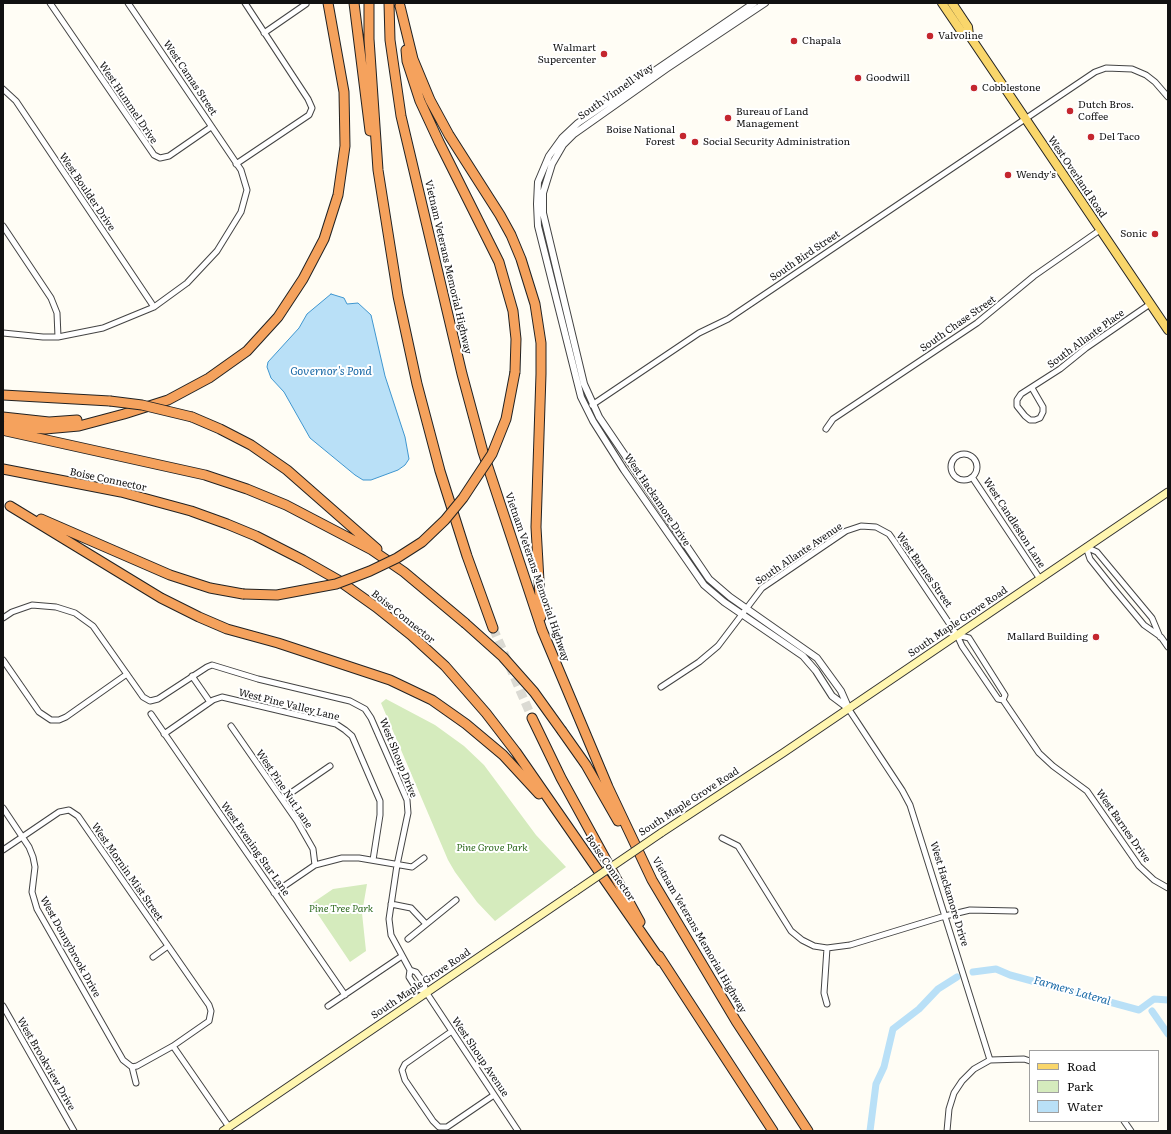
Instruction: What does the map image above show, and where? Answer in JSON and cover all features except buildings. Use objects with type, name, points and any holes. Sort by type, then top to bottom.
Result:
[{"type":"highway","points":[[3,426],[45,429],[79,426],[168,400],[209,378],[247,351],[278,317],[303,279],[324,239],[338,195],[345,146],[344,92],[328,3]]},
{"type":"highway","points":[[354,3],[367,113],[378,170],[398,296],[428,427],[467,556],[493,628]]},
{"type":"highway","points":[[369,3],[369,39],[378,170]]},
{"type":"highway","name":"Vietnam Veterans Memorial Highway","points":[[389,3],[390,40],[401,116],[462,374],[482,452],[542,630],[608,787],[652,880],[736,1021],[808,1131]]},
{"type":"highway","points":[[400,4],[414,59],[430,100],[449,135],[500,215],[521,259],[534,304],[541,351],[536,527],[542,630]]},
{"type":"highway","points":[[6,504],[170,575],[210,588],[243,594],[277,595],[336,584],[391,562],[422,542],[445,520],[463,498],[492,454],[506,418],[515,372],[516,339],[513,311],[502,269],[490,240],[438,142],[420,101],[407,61],[400,4]]},
{"type":"highway","points":[[3,395],[142,405],[192,417],[251,445],[287,470],[465,623],[503,657],[524,680],[586,765],[652,880]]},
{"type":"highway","points":[[3,416],[49,422],[124,414]]},
{"type":"highway","points":[[3,430],[116,456],[162,464],[205,475],[247,489],[309,516],[372,550],[404,572]]},
{"type":"highway","name":"Boise Connector","points":[[3,469],[121,492],[191,511],[256,536],[338,580],[411,635],[445,666],[516,752],[661,960]]},
{"type":"highway","points":[[6,504],[161,598],[199,617],[226,629],[278,643],[390,680],[432,700],[466,724],[503,755],[563,821]]},
{"type":"highway","points":[[532,718],[561,778],[661,960],[774,1131]]},
{"type":"main road","name":"West Overland Road","points":[[942,3],[960,31],[969,35]]},
{"type":"main road","name":"West Overland Road","points":[[952,3],[968,27],[969,35],[1168,330]]},
{"type":"main road","name":"South Maple Grove Road","points":[[226,1129],[661,833],[1168,492]]},
{"type":"street","name":"West Hummel Drive","points":[[50,3],[154,155],[160,158],[169,156],[212,127]]},
{"type":"street","name":"West Camas Street","points":[[3,333],[43,337],[58,336],[103,328],[154,307],[186,283],[217,251],[241,212],[247,190],[241,170],[128,3]]},
{"type":"street","points":[[236,164],[309,116],[312,108],[308,99],[244,3]]},
{"type":"street","name":"South Vinnell Way","points":[[545,240],[542,204],[543,193],[552,164],[563,145],[578,130],[613,102],[754,3]]},
{"type":"street","name":"South Vinnell Way","points":[[613,102],[765,3]]},
{"type":"street","points":[[264,32],[306,4]]},
{"type":"street","name":"South Bird Street","points":[[592,405],[699,333],[728,319],[1095,72],[1106,68],[1132,69],[1150,78],[1168,97]]},
{"type":"street","name":"West Boulder Drive","points":[[3,89],[16,102],[154,307]]},
{"type":"street","points":[[3,226],[51,298],[57,314],[58,336]]},
{"type":"street","name":"South Chase Street","points":[[826,429],[833,419],[977,323],[1034,276],[1100,230]]},
{"type":"street","name":"West Hackamore Drive","points":[[545,240],[584,384],[598,417],[704,573],[716,586],[817,658],[841,691],[848,708],[902,790],[910,805],[990,1060]]},
{"type":"street","name":"South Allante Place","points":[[1032,388],[1043,412],[1040,418],[1030,420],[1017,406],[1017,400],[1021,394],[1032,388],[1086,348],[1150,304]]},
{"type":"street","name":"West Hackamore Drive","points":[[568,327],[581,397],[593,421],[696,574],[712,593],[742,615],[804,656],[816,670],[832,696],[848,708]]},
{"type":"street","name":"West Candleston Lane","points":[[960,454],[969,455],[976,461],[977,469],[972,477],[961,480],[954,475],[951,467],[956,457],[960,454]]},
{"type":"street","name":"West Candleston Lane","points":[[972,477],[1040,579]]},
{"type":"street","name":"South Allante Avenue","points":[[746,608],[756,594],[768,584],[846,531],[868,525]]},
{"type":"street","name":"West Barnes Street","points":[[868,525],[883,530],[894,541],[957,634]]},
{"type":"street","points":[[1086,547],[1090,558],[1114,589],[1144,625],[1160,638],[1168,647]]},
{"type":"street","points":[[1086,547],[1098,552],[1152,618],[1160,638]]},
{"type":"street","points":[[3,618],[12,612],[32,605],[56,607],[75,613],[93,626],[143,697],[150,701],[158,699],[192,676],[210,702],[164,734]]},
{"type":"street","points":[[662,687],[709,654],[726,637],[746,608]]},
{"type":"street","name":"West Barnes Drive","points":[[957,634],[968,638],[1005,695],[1003,700]]},
{"type":"street","name":"West Barnes Drive","points":[[957,634],[960,644],[998,698],[1003,700],[1039,752],[1053,766],[1087,791],[1139,866],[1154,880],[1168,888]]},
{"type":"street","points":[[3,660],[39,712],[51,720],[59,720],[66,717],[127,674]]},
{"type":"street","name":"West Shoup Drive","points":[[192,676],[212,665],[258,679],[350,701],[365,709],[371,718],[407,800],[408,813],[397,865],[389,919],[391,935],[410,970]]},
{"type":"street","name":"West Pine Valley Lane","points":[[210,702],[222,698],[336,724],[352,736],[380,801],[380,815],[373,860]]},
{"type":"street","name":"West Evening Star Lane","points":[[151,714],[345,995]]},
{"type":"street","name":"West Pine Nut Lane","points":[[231,726],[282,799],[312,849],[315,865]]},
{"type":"street","points":[[282,799],[330,766]]},
{"type":"street","name":"West Donnybrook Drive","points":[[3,808],[29,847],[34,862],[35,876],[32,892],[37,909],[123,1060],[132,1067],[136,1083]]},
{"type":"street","name":"West Mornin Mist Street","points":[[22,837],[59,812],[69,810],[78,816],[209,1005],[211,1011],[209,1021],[205,1026],[173,1046]]},
{"type":"street","points":[[3,850],[22,837]]},
{"type":"street","points":[[722,838],[738,846],[791,931],[802,940],[814,946],[827,948],[850,945],[945,916],[970,910],[1015,911]]},
{"type":"street","points":[[274,893],[315,865],[342,858],[373,860],[412,867],[424,858]]},
{"type":"street","points":[[408,939],[456,900]]},
{"type":"street","points":[[391,904],[411,908],[426,924]]},
{"type":"street","points":[[152,957],[168,946]]},
{"type":"street","points":[[827,948],[824,993],[827,1004]]},
{"type":"street","points":[[328,1006],[402,956]]},
{"type":"street","name":"West Shoup Avenue","points":[[426,992],[416,988],[409,977],[410,970],[416,972],[424,983],[426,992],[518,1131]]},
{"type":"street","name":"West Brookview Drive","points":[[3,1006],[74,1131]]},
{"type":"street","points":[[452,1031],[405,1064],[402,1070],[405,1080],[433,1121],[439,1127],[447,1127],[494,1095]]},
{"type":"street","points":[[132,1067],[144,1063],[173,1046],[226,1129]]},
{"type":"street","points":[[947,1131],[949,1109],[954,1094],[962,1081],[974,1069],[990,1060],[1024,1059],[1029,1061]]},
{"type":"street","points":[[1125,1122],[1131,1131]]},
{"type":"green space","name":"Pine Grove Park","points":[[386,699],[435,725],[464,746],[484,765],[536,835],[566,867],[495,921],[477,902],[448,860],[381,703]]},
{"type":"green space","name":"Pine Tree Park","points":[[367,884],[362,913],[366,951],[350,962],[311,904],[333,889]]},
{"type":"water","name":"Governor's Pond","points":[[331,294],[344,298],[347,304],[358,303],[371,315],[385,376],[405,437],[409,459],[405,465],[398,470],[371,480],[363,480],[355,475],[310,438],[284,392],[271,378],[267,367],[268,362],[299,328],[307,314]]},
{"type":"waterway","name":"Farmers Lateral","points":[[973,972],[996,969],[1010,975],[1139,1010],[1154,999],[1168,1000]]},
{"type":"waterway","name":"Farmers Lateral","points":[[870,1131],[876,1084],[884,1067],[893,1029],[919,1009],[938,989],[957,977]]},
{"type":"waterway","points":[[1152,1011],[1168,1034]]},
{"type":"tunnel","points":[[493,628],[532,718]]},
{"type":"place","name":"Valvoline","points":[[930,36]]},
{"type":"place","name":"Chapala","points":[[794,41]]},
{"type":"place","name":"Walmart Supercenter","points":[[604,54]]},
{"type":"place","name":"Goodwill","points":[[858,78]]},
{"type":"place","name":"Cobblestone","points":[[974,88]]},
{"type":"place","name":"Dutch Bros. Coffee","points":[[1070,111]]},
{"type":"place","name":"Bureau of Land Management","points":[[728,118]]},
{"type":"place","name":"Boise National Forest","points":[[683,136]]},
{"type":"place","name":"Del Taco","points":[[1091,137]]},
{"type":"place","name":"Social Security Administration","points":[[695,142]]},
{"type":"place","name":"Wendy's","points":[[1008,175]]},
{"type":"place","name":"Sonic","points":[[1155,234]]},
{"type":"place","name":"Mallard Building","points":[[1096,637]]}]
